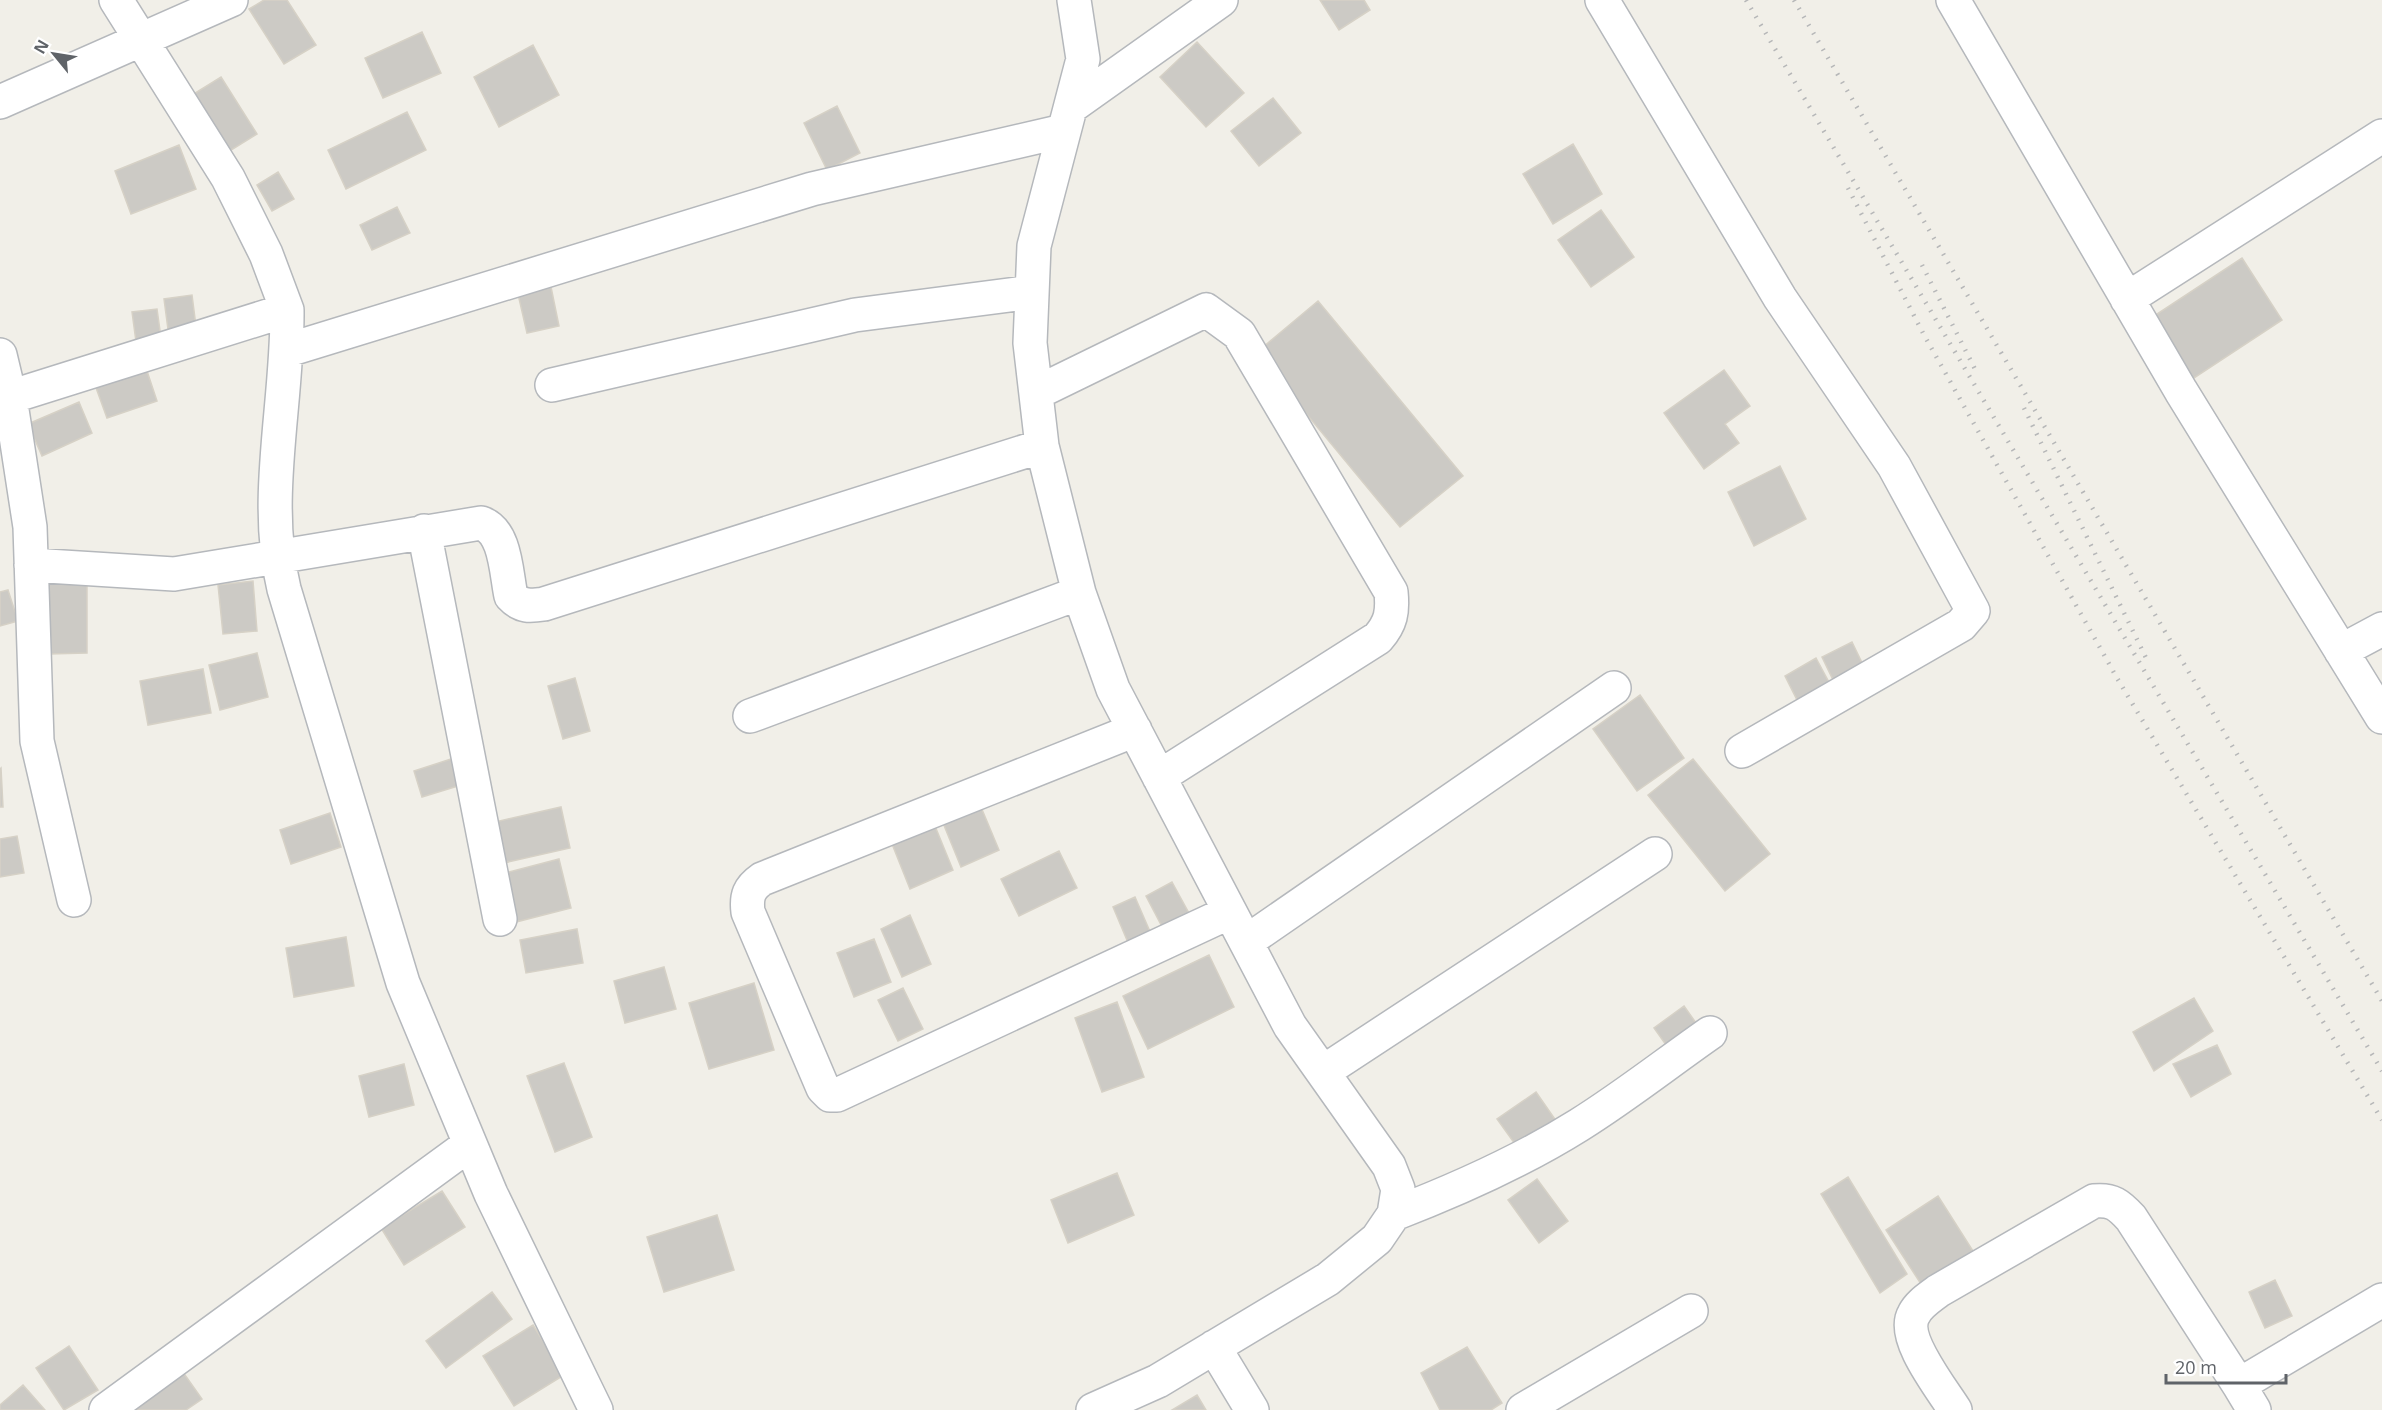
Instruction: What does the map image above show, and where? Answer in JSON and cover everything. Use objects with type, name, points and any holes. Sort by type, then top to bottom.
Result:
[{"type":"street","points":[[116,0],[139,40],[228,178],[266,254],[287,310],[288,350],[274,510],[276,557],[403,983],[491,1194],[592,1408]]},
{"type":"street","points":[[0,102],[231,0]]},
{"type":"street","points":[[1074,0],[1083,59],[1034,246],[1030,343],[1042,446],[1079,593],[1113,689],[1290,1026],[1389,1166],[1398,1189],[1394,1214],[1377,1239],[1328,1279],[1158,1381],[1093,1410]]},
{"type":"street","points":[[288,350],[812,189],[1068,118],[1221,0]]},
{"type":"street","points":[[1602,0],[1780,298],[1894,466],[1973,611],[1961,625],[1742,752]]},
{"type":"street","points":[[1953,0],[2127,299],[2382,717]]},
{"type":"street","points":[[2127,299],[2382,136]]},
{"type":"street","points":[[552,385],[855,315],[1032,292]]},
{"type":"street","points":[[10,397],[287,310]]},
{"type":"street","points":[[1036,393],[1206,310],[1239,333],[1391,592],[1393,608],[1389,626],[1378,638],[1160,777]]},
{"type":"street","points":[[0,355],[10,397],[30,526],[37,741],[74,900]]},
{"type":"street","points":[[31,565],[174,574],[471,523],[490,526],[498,534],[511,596],[518,603],[528,606],[544,604],[1042,446]]},
{"type":"street","points":[[424,531],[500,919]]},
{"type":"street","points":[[750,716],[1079,593]]},
{"type":"street","points":[[2341,651],[2382,629]]},
{"type":"street","points":[[1246,942],[1614,688]]},
{"type":"street","points":[[1134,730],[762,879],[753,886],[746,898],[748,912],[823,1088],[830,1095],[837,1095],[1230,912]]},
{"type":"street","points":[[1323,1072],[1655,854]]},
{"type":"street","points":[[1394,1214],[1474,1183],[1530,1154],[1581,1124],[1710,1033]]},
{"type":"street","points":[[106,1410],[470,1144]]},
{"type":"street","points":[[1955,1410],[1915,1345],[1909,1330],[1912,1315],[1923,1302],[1938,1292],[2094,1201],[2107,1199],[2119,1206],[2131,1218],[2247,1398],[2382,1300]]},
{"type":"street","points":[[1523,1410],[1691,1311]]},
{"type":"street","points":[[1214,1347],[1252,1410]]},
{"type":"building","points":[[264,0],[287,0],[316,45],[284,64],[249,9]]},
{"type":"building","points":[[1320,0],[1364,0],[1370,10],[1339,30]]},
{"type":"building","points":[[422,32],[441,73],[383,98],[365,58]]},
{"type":"building","points":[[1197,42],[1244,93],[1206,127],[1160,77]]},
{"type":"building","points":[[533,45],[559,95],[499,127],[474,77]]},
{"type":"building","points":[[221,77],[257,134],[228,152],[192,95]]},
{"type":"building","points":[[1273,98],[1301,133],[1259,166],[1231,131]]},
{"type":"building","points":[[837,106],[860,153],[827,170],[804,123]]},
{"type":"building","points":[[407,112],[426,150],[346,189],[328,150]]},
{"type":"building","points":[[1573,144],[1602,194],[1553,224],[1523,174]]},
{"type":"building","points":[[179,145],[196,189],[131,214],[115,171]]},
{"type":"building","points":[[278,172],[294,199],[272,211],[257,185]]},
{"type":"building","points":[[397,207],[410,233],[372,250],[360,225]]},
{"type":"building","points":[[1601,210],[1634,257],[1591,287],[1558,240]]},
{"type":"building","points":[[2242,258],[2282,320],[2191,380],[2151,318]]},
{"type":"building","points":[[551,287],[559,326],[527,333],[518,294]]},
{"type":"building","points":[[192,295],[197,334],[169,337],[164,299]]},
{"type":"building","points":[[1318,301],[1463,476],[1400,527],[1256,353]]},
{"type":"building","points":[[157,309],[162,345],[137,349],[132,312]]},
{"type":"building","points":[[146,368],[157,401],[107,418],[95,385]]},
{"type":"building","points":[[1724,370],[1750,406],[1725,424],[1739,443],[1704,469],[1664,413]]},
{"type":"building","points":[[79,402],[92,433],[42,456],[28,424]]},
{"type":"building","points":[[1780,466],[1806,519],[1754,546],[1728,492]]},
{"type":"building","points":[[49,577],[87,577],[87,653],[49,654]]},
{"type":"building","points":[[253,581],[257,631],[223,634],[218,585]]},
{"type":"building","points":[[8,590],[18,621],[0,626],[0,592]]},
{"type":"building","points":[[1852,642],[1865,669],[1835,684],[1822,657]]},
{"type":"building","points":[[257,653],[268,697],[220,710],[209,665]]},
{"type":"building","points":[[1816,658],[1831,686],[1799,704],[1785,676]]},
{"type":"building","points":[[203,669],[211,713],[148,725],[140,681]]},
{"type":"building","points":[[575,678],[590,731],[563,739],[548,686]]},
{"type":"building","points":[[1640,695],[1684,758],[1637,791],[1593,729]]},
{"type":"building","points":[[451,759],[458,786],[422,797],[414,771]]},
{"type":"building","points":[[1693,759],[1770,854],[1725,891],[1648,795]]},
{"type":"building","points":[[1,768],[3,807],[0,807]]},
{"type":"building","points":[[561,807],[570,848],[504,863],[495,822]]},
{"type":"building","points":[[981,807],[999,850],[961,867],[943,823]]},
{"type":"building","points":[[330,813],[341,847],[291,864],[280,830]]},
{"type":"building","points":[[935,826],[953,870],[910,889],[892,844]]},
{"type":"building","points":[[17,836],[24,873],[0,877],[0,839]]},
{"type":"building","points":[[1059,851],[1077,888],[1019,916],[1001,879]]},
{"type":"building","points":[[559,859],[571,908],[516,922],[505,873]]},
{"type":"building","points":[[1172,882],[1196,926],[1169,940],[1146,896]]},
{"type":"building","points":[[1135,897],[1155,943],[1132,952],[1113,907]]},
{"type":"building","points":[[910,915],[931,964],[902,977],[881,929]]},
{"type":"building","points":[[577,929],[583,963],[526,973],[520,940]]},
{"type":"building","points":[[346,937],[354,986],[294,997],[286,948]]},
{"type":"building","points":[[874,939],[891,982],[854,997],[837,953]]},
{"type":"building","points":[[1209,955],[1234,1007],[1148,1049],[1123,996]]},
{"type":"building","points":[[664,967],[676,1009],[625,1023],[614,981]]},
{"type":"building","points":[[754,983],[774,1050],[709,1069],[689,1003]]},
{"type":"building","points":[[903,988],[923,1029],[898,1041],[878,1000]]},
{"type":"building","points":[[2194,998],[2213,1031],[2154,1071],[2133,1032]]},
{"type":"building","points":[[1117,1002],[1144,1077],[1102,1092],[1075,1018]]},
{"type":"building","points":[[1684,1006],[1701,1030],[1671,1052],[1654,1028]]},
{"type":"building","points":[[2217,1045],[2231,1074],[2191,1097],[2173,1064]]},
{"type":"building","points":[[564,1063],[592,1137],[555,1152],[527,1076]]},
{"type":"building","points":[[404,1064],[414,1105],[369,1117],[359,1076]]},
{"type":"building","points":[[1536,1092],[1559,1125],[1520,1151],[1497,1119]]},
{"type":"building","points":[[1117,1173],[1134,1215],[1068,1243],[1051,1200]]},
{"type":"building","points":[[1848,1177],[1907,1274],[1880,1293],[1821,1194]]},
{"type":"building","points":[[1537,1179],[1568,1221],[1539,1243],[1508,1200]]},
{"type":"building","points":[[442,1191],[465,1227],[404,1265],[381,1228]]},
{"type":"building","points":[[1938,1196],[1973,1251],[1921,1284],[1886,1230]]},
{"type":"building","points":[[717,1215],[734,1270],[664,1292],[647,1237]]},
{"type":"building","points":[[2275,1280],[2292,1316],[2265,1328],[2249,1292]]},
{"type":"building","points":[[492,1292],[512,1319],[446,1368],[426,1341]]},
{"type":"building","points":[[533,1325],[564,1375],[514,1406],[483,1356]]},
{"type":"building","points":[[69,1346],[98,1390],[64,1410],[36,1368]]},
{"type":"building","points":[[1467,1347],[1502,1403],[1491,1410],[1440,1410],[1421,1373]]},
{"type":"building","points":[[180,1368],[202,1399],[186,1410],[127,1410]]},
{"type":"building","points":[[23,1385],[45,1410],[0,1410],[0,1405]]},
{"type":"building","points":[[1197,1395],[1206,1410],[1172,1410]]},
{"type":"railway","points":[[1746,0],[2382,1071]]},
{"type":"railway","points":[[1794,0],[2382,1001]]},
{"type":"railway","points":[[1848,188],[1924,335],[2117,678],[2382,1120]]},
{"type":"railway","points":[[1922,265],[1978,375]]},
{"type":"railway","points":[[2024,408],[2149,664]]}]
